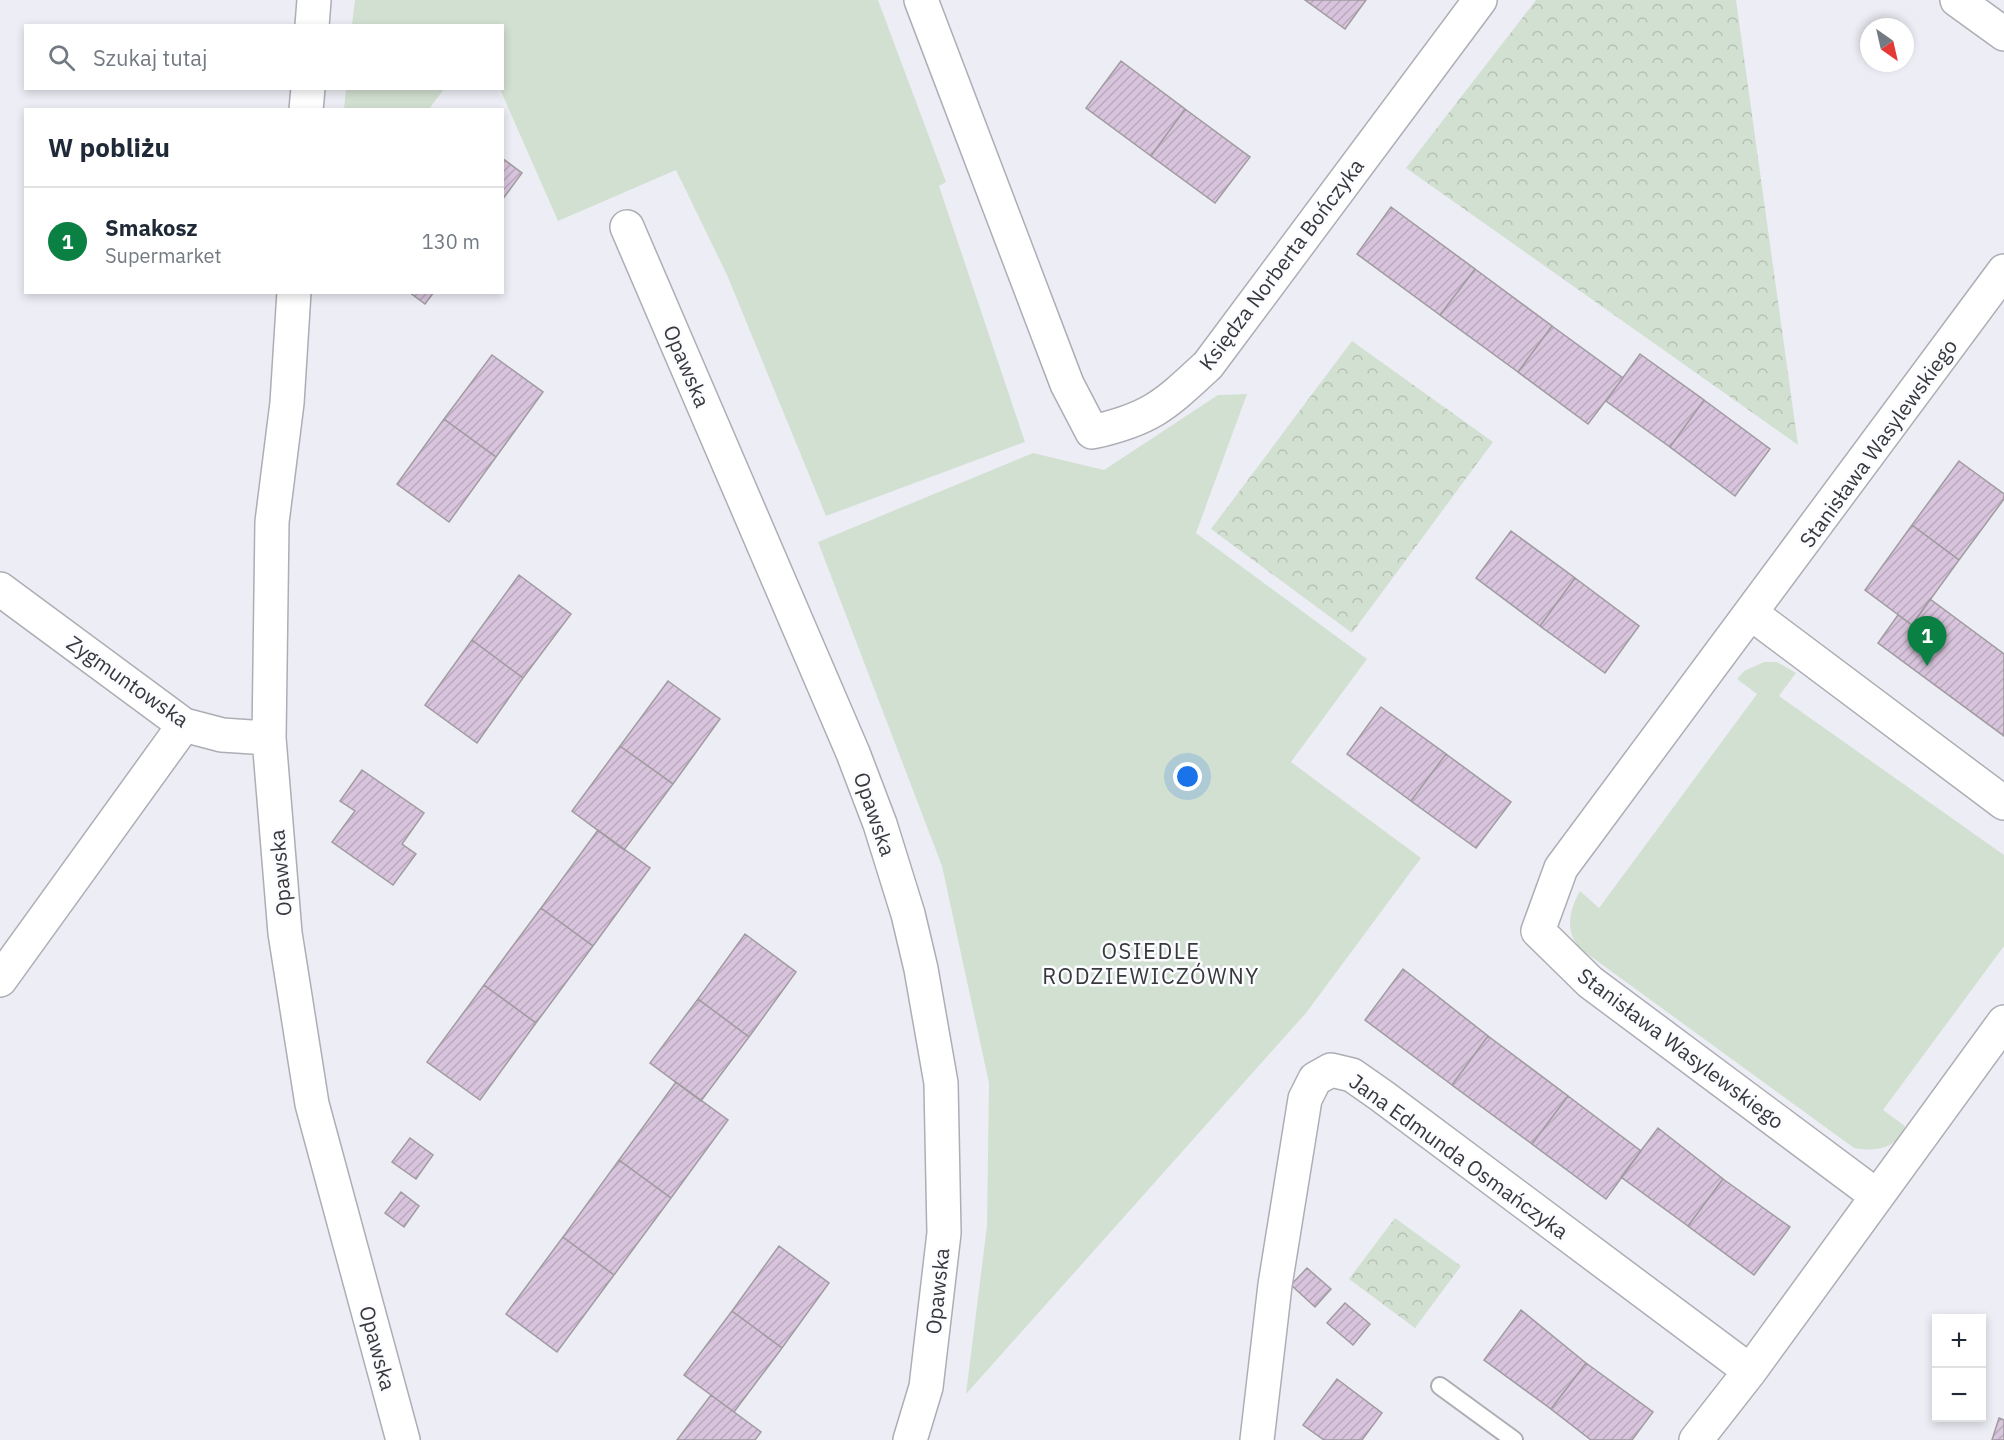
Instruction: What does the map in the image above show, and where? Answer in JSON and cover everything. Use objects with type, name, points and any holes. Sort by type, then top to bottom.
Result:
[{"type":"street","points":[[312,24],[314,0]]},
{"type":"street","name":"Księdza Norberta Bończyka","points":[[921,0],[1067,384],[1092,432],[1128,424],[1165,405],[1208,365],[1480,0]]},
{"type":"street","points":[[1957,0],[2004,34]]},
{"type":"street","points":[[306,108],[308,90]]},
{"type":"street","name":"Opawska","points":[[627,227],[854,753],[880,824],[908,914],[921,969],[940,1083],[944,1233],[926,1387],[910,1440]]},
{"type":"street","name":"Stanisława Wasylewskiego","points":[[1877,1196],[1590,982],[1538,931],[1562,868],[2004,271]]},
{"type":"street","name":"Opawska","points":[[294,294],[287,403],[272,522],[269,738],[285,933],[312,1104],[403,1440]]},
{"type":"street","name":"Zygmuntowska","points":[[0,590],[184,725],[222,735],[269,738]]},
{"type":"street","points":[[1755,610],[2004,803]]},
{"type":"street","points":[[0,980],[184,725]]},
{"type":"street","points":[[1696,1440],[1750,1371],[2004,1022]]},
{"type":"street","name":"Jana Edmunda Osmańczyka","points":[[1257,1440],[1275,1285],[1305,1099],[1315,1079],[1331,1070],[1352,1075],[1750,1371]]},
{"type":"lane","points":[[1440,1386],[1514,1440]]},
{"type":"green space","points":[[355,0],[878,0],[946,182],[939,186],[1025,442],[826,516],[727,275],[676,170],[558,221],[500,90],[504,90],[504,24],[352,24]]},
{"type":"green space","points":[[1536,0],[1736,0],[1798,445],[1406,168]]},
{"type":"green space","points":[[346,90],[443,90],[430,108],[344,108]]},
{"type":"green space","points":[[1352,341],[1493,442],[1352,633],[1211,529]]},
{"type":"green space","points":[[1247,394],[1196,533],[1367,659],[1291,762],[1421,858],[1306,1013],[966,1394],[987,1226],[989,1083],[942,866],[818,542],[1033,453],[1104,470],[1218,395]]},
{"type":"green space","points":[[1764,662],[1777,662],[1796,673],[1779,696],[2004,855],[2004,946],[1883,1110],[1905,1126],[1897,1140],[1877,1149],[1854,1148],[1582,950],[1576,944],[1571,929],[1571,914],[1580,891],[1599,908],[1757,694],[1737,679],[1744,671]]},
{"type":"green space","points":[[1395,1218],[1461,1266],[1415,1328],[1349,1279]]},
{"type":"building","points":[[1305,0],[1366,0],[1345,29]]},
{"type":"building","points":[[1121,61],[1185,109],[1151,156],[1086,108]]},
{"type":"building","points":[[1185,109],[1250,157],[1215,203],[1151,156]]},
{"type":"building","points":[[504,160],[522,173],[504,197]]},
{"type":"building","points":[[1391,207],[1475,269],[1440,315],[1357,254]]},
{"type":"building","points":[[1475,269],[1552,326],[1518,372],[1440,315]]},
{"type":"building","points":[[412,294],[432,294],[425,304]]},
{"type":"building","points":[[1552,326],[1623,378],[1588,424],[1518,372]]},
{"type":"building","points":[[1640,354],[1704,400],[1670,447],[1606,401]]},
{"type":"building","points":[[492,355],[543,392],[496,457],[444,419]]},
{"type":"building","points":[[1704,400],[1770,449],[1735,496],[1670,447]]},
{"type":"building","points":[[444,419],[496,457],[449,522],[397,484]]},
{"type":"building","points":[[1959,461],[2004,494],[2004,499],[1959,560],[1912,525]]},
{"type":"building","points":[[1912,525],[1959,560],[1912,625],[1865,590]]},
{"type":"building","points":[[1511,531],[1575,578],[1540,626],[1476,578]]},
{"type":"building","points":[[519,575],[571,614],[523,678],[472,640]]},
{"type":"building","points":[[1575,578],[1639,626],[1605,673],[1540,626]]},
{"type":"building","points":[[1930,599],[2004,654],[2004,736],[1878,643],[1898,615],[1912,625]]},
{"type":"building","points":[[472,640],[523,678],[477,743],[425,705]]},
{"type":"building","points":[[668,681],[720,719],[673,784],[620,746]]},
{"type":"building","points":[[1381,707],[1446,754],[1411,801],[1347,754]]},
{"type":"building","points":[[620,746],[673,784],[624,850],[572,811]]},
{"type":"building","points":[[1446,754],[1511,802],[1476,848],[1411,801]]},
{"type":"building","points":[[362,770],[424,813],[402,844],[416,854],[393,885],[332,842],[355,811],[340,801]]},
{"type":"building","points":[[598,830],[650,868],[593,946],[541,908]]},
{"type":"building","points":[[541,908],[593,946],[536,1023],[484,985]]},
{"type":"building","points":[[745,934],[796,972],[749,1037],[698,999]]},
{"type":"building","points":[[1403,969],[1488,1036],[1452,1085],[1365,1020]]},
{"type":"building","points":[[484,985],[536,1023],[480,1100],[427,1062]]},
{"type":"building","points":[[698,999],[749,1037],[701,1101],[650,1063]]},
{"type":"building","points":[[1488,1036],[1568,1096],[1532,1144],[1452,1085]]},
{"type":"building","points":[[676,1082],[728,1120],[671,1198],[619,1160]]},
{"type":"building","points":[[1568,1096],[1641,1151],[1606,1199],[1532,1144]]},
{"type":"building","points":[[1658,1128],[1723,1179],[1688,1226],[1621,1177]]},
{"type":"building","points":[[410,1138],[433,1155],[416,1179],[392,1162]]},
{"type":"building","points":[[619,1160],[671,1198],[614,1275],[563,1237]]},
{"type":"building","points":[[1723,1179],[1790,1227],[1754,1275],[1688,1226]]},
{"type":"building","points":[[401,1192],[419,1206],[404,1227],[385,1213]]},
{"type":"building","points":[[563,1237],[614,1275],[557,1352],[506,1314]]},
{"type":"building","points":[[779,1246],[829,1283],[782,1348],[732,1311]]},
{"type":"building","points":[[1307,1268],[1331,1289],[1315,1307],[1291,1285]]},
{"type":"building","points":[[1345,1303],[1370,1324],[1353,1345],[1327,1323]]},
{"type":"building","points":[[1521,1310],[1586,1363],[1551,1409],[1484,1360]]},
{"type":"building","points":[[732,1311],[782,1348],[734,1412],[684,1375]]},
{"type":"building","points":[[1586,1363],[1653,1412],[1632,1440],[1591,1440],[1551,1409]]},
{"type":"building","points":[[1337,1379],[1382,1413],[1362,1440],[1324,1440],[1303,1425]]},
{"type":"building","points":[[711,1395],[761,1432],[755,1440],[677,1440]]},
{"type":"building","points":[[1999,1418],[2004,1420],[2004,1440],[1992,1440]]},
{"type":"place","name":"Smakosz","points":[[1927,666]]},
{"type":"district","name":"OSIEDLE RODZIEWICZÓWNY","points":[[1151,962]]}]
